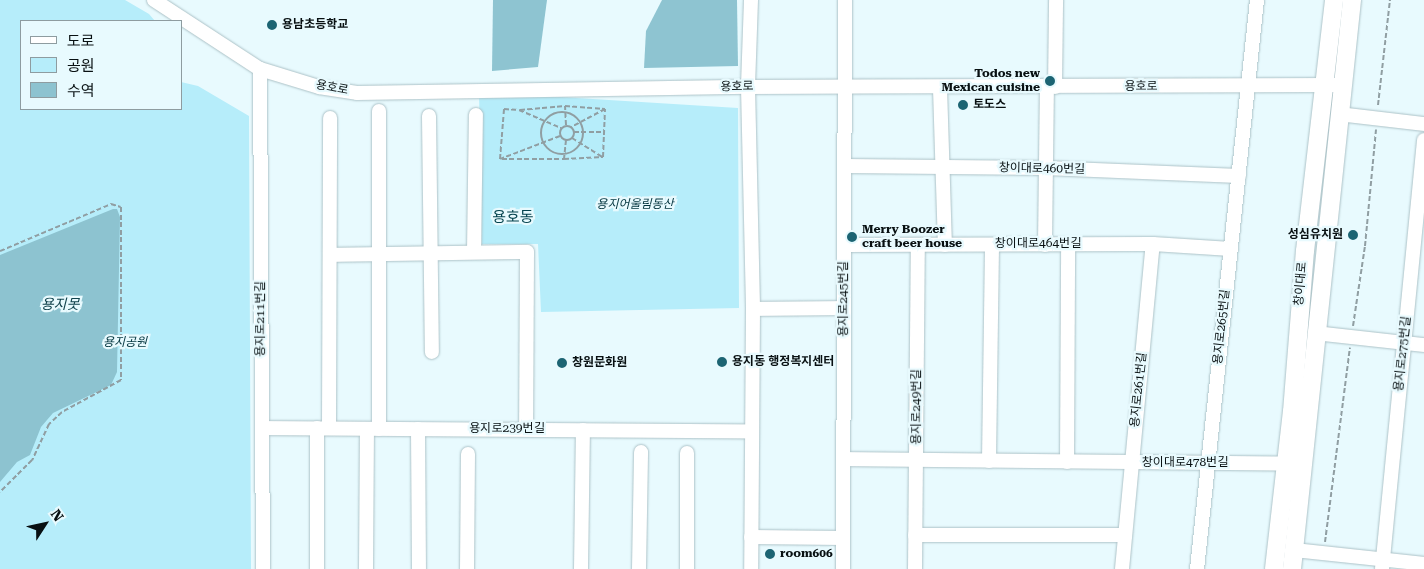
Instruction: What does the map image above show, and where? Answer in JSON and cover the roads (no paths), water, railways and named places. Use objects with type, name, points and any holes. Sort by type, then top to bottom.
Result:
[{"type":"main road","name":"창이대로","points":[[1292,569],[1294,550],[1294,464],[1305,251],[1334,0]]},
{"type":"main road","name":"창이대로","points":[[1274,569],[1294,464],[1315,333],[1352,0]]},
{"type":"street","name":"용호로","points":[[154,0],[260,69],[319,87],[357,93],[748,87],[940,88],[1343,85]]},
{"type":"street","points":[[751,0],[748,87],[753,309],[751,569]]},
{"type":"street","name":"용지로245번길","points":[[843,569],[845,0]]},
{"type":"street","points":[[1045,245],[1046,168],[1056,0]]},
{"type":"street","name":"용지로265번길","points":[[1196,569],[1257,0]]},
{"type":"street","name":"용지로211번길","points":[[260,69],[263,569]]},
{"type":"street","points":[[940,88],[945,245]]},
{"type":"street","points":[[366,569],[379,255],[379,111]]},
{"type":"street","points":[[1339,114],[1424,124]]},
{"type":"street","points":[[474,252],[476,115]]},
{"type":"street","points":[[429,116],[432,352]]},
{"type":"street","points":[[317,569],[330,255],[330,118]]},
{"type":"street","name":"용지로275번길","points":[[1382,564],[1424,140]]},
{"type":"street","name":"창이대로460번길","points":[[845,166],[1046,168],[1239,176]]},
{"type":"street","points":[[989,461],[992,244]]},
{"type":"street","points":[[1067,462],[1068,244]]},
{"type":"street","name":"창이대로464번길","points":[[844,245],[1153,244],[1231,249]]},
{"type":"street","name":"용지로261번길","points":[[1122,569],[1153,244]]},
{"type":"street","name":"용지로249번길","points":[[915,569],[918,245]]},
{"type":"street","points":[[330,255],[527,252],[526,429]]},
{"type":"street","points":[[753,309],[844,308]]},
{"type":"street","points":[[1315,333],[1424,345]]},
{"type":"street","name":"용지로239번길","points":[[262,428],[752,430]]},
{"type":"street","points":[[418,429],[419,569]]},
{"type":"street","points":[[581,569],[583,430]]},
{"type":"street","points":[[639,569],[640,452]]},
{"type":"street","points":[[687,453],[687,569]]},
{"type":"street","points":[[467,569],[468,454]]},
{"type":"street","name":"창이대로478번길","points":[[844,459],[1294,464]]},
{"type":"street","points":[[915,535],[1125,535]]},
{"type":"street","points":[[751,538],[843,538]]},
{"type":"street","points":[[1294,550],[1323,553],[1382,564],[1424,564]]},
{"type":"water","name":"용지못","points":[[117,209],[120,217],[117,372],[111,385],[53,413],[41,427],[30,455],[17,462],[0,482],[0,255]]},
{"type":"place","name":"용남초등학교","points":[[272,25]]},
{"type":"place","name":"Todos new Mexican cuisine","points":[[1050,81]]},
{"type":"place","name":"토도스","points":[[963,105]]},
{"type":"place","name":"성심유치원","points":[[1353,235]]},
{"type":"place","name":"Merry Boozer craft beer house","points":[[852,237]]},
{"type":"place","name":"용지동 행정복지센터","points":[[722,362]]},
{"type":"place","name":"창원문화원","points":[[562,363]]},
{"type":"place","name":"room606","points":[[770,554]]},
{"type":"district","name":"용호동","points":[[513,218]]},
{"type":"park label","name":"용지어울림동산","points":[[635,205]]},
{"type":"park label","name":"용지공원","points":[[125,343]]}]
